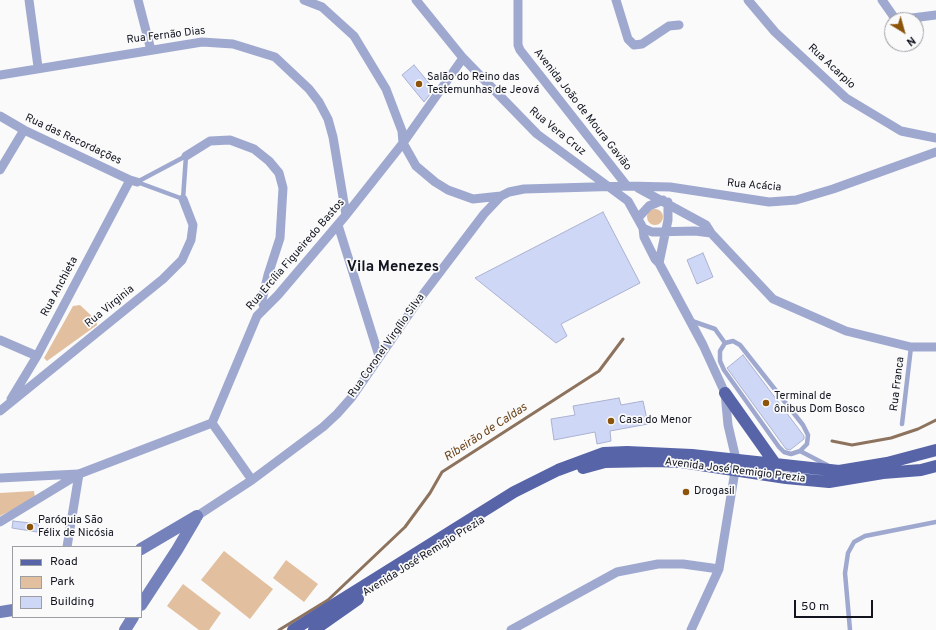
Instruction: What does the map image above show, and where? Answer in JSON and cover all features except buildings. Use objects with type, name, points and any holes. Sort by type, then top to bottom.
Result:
[{"type":"main road","points":[[725,393],[776,465]]},
{"type":"main road","name":"Avenida José Remigio Prezia","points":[[314,630],[357,599],[494,513],[567,474],[588,466],[605,462],[657,461],[736,465],[776,465],[839,471],[887,463],[936,450]]},
{"type":"main road","name":"Avenida José Remigio Prezia","points":[[293,630],[514,492],[583,460],[604,453],[654,452],[736,465],[786,478],[830,482],[883,473],[921,470],[936,466]]},
{"type":"street","points":[[29,0],[38,67]]},
{"type":"street","points":[[138,0],[151,50]]},
{"type":"street","points":[[304,0],[322,7],[354,36],[386,89],[402,131],[403,143],[409,157],[416,166],[435,182],[448,190],[473,199],[501,196]]},
{"type":"street","name":"Rua Vera Cruz","points":[[416,0],[463,58],[538,134],[608,187],[625,198],[638,218],[643,228],[644,237],[655,259],[660,262],[725,393]]},
{"type":"street","name":"Avenida João de Moura Gavião","points":[[518,0],[518,45],[520,50],[631,186]]},
{"type":"street","points":[[616,0],[628,39],[634,45],[642,44],[669,26],[679,25]]},
{"type":"street","name":"Rua Acarpio","points":[[748,0],[775,32],[846,98],[901,131],[936,138]]},
{"type":"street","points":[[882,0],[890,12]]},
{"type":"street","points":[[924,17],[936,16]]},
{"type":"street","name":"Rua Fernão Dias","points":[[0,75],[38,67],[202,42],[233,44],[275,57],[308,89],[319,102],[328,119],[333,137],[346,215]]},
{"type":"street","name":"Rua Ercília Figueiredo Bastos","points":[[212,423],[257,316],[278,295],[346,215],[403,143],[463,58]]},
{"type":"street","name":"Rua das Recordações","points":[[0,116],[24,130],[133,181]]},
{"type":"street","points":[[0,170],[24,130]]},
{"type":"street","points":[[186,156],[210,141],[230,140],[254,149],[269,160],[278,173],[283,188],[280,238],[268,275],[262,300],[264,308]]},
{"type":"street","name":"Rua Acácia","points":[[631,186],[670,187],[770,202],[796,200],[834,189],[936,152]]},
{"type":"street","name":"Rua Anchieta","points":[[8,403],[37,356],[133,181]]},
{"type":"street","points":[[631,186],[665,201],[706,224],[711,233],[773,299],[846,331],[911,347],[936,347]]},
{"type":"street","name":"Rua Coronel Virgílio Silva","points":[[142,548],[252,480],[328,423],[352,397],[379,356],[484,214],[501,196],[510,192],[524,189],[631,186]]},
{"type":"street","name":"Rua Virginia","points":[[0,410],[163,279],[182,260],[191,240],[193,224],[183,199]]},
{"type":"street","points":[[638,218],[648,206],[665,201]]},
{"type":"street","points":[[660,262],[668,220],[665,201]]},
{"type":"street","points":[[338,224],[379,356]]},
{"type":"street","points":[[643,228],[652,232],[695,231],[711,233]]},
{"type":"street","points":[[0,340],[37,356]]},
{"type":"street","points":[[691,630],[719,569],[736,465],[728,425],[725,393]]},
{"type":"street","points":[[0,522],[79,474],[212,423],[252,480]]},
{"type":"street","points":[[0,478],[79,474]]},
{"type":"street","points":[[67,546],[79,474]]},
{"type":"street","points":[[142,603],[177,550],[196,516]]},
{"type":"street","points":[[164,535],[177,550]]},
{"type":"street","points":[[511,630],[617,572],[658,564],[684,564],[719,569]]},
{"type":"street","points":[[0,612],[12,610]]},
{"type":"street","points":[[124,630],[132,618]]},
{"type":"lane","points":[[186,156],[183,199],[133,181],[186,156]]},
{"type":"lane","points":[[690,320],[715,329],[725,343]]},
{"type":"lane","points":[[733,341],[740,345],[803,425],[808,435],[806,444],[800,451],[791,454],[784,452],[779,447],[724,370],[720,362],[720,351],[725,343],[733,341]]},
{"type":"lane","name":"Rua Franca","points":[[902,424],[911,347]]},
{"type":"lane","points":[[800,451],[839,471]]},
{"type":"lane","points":[[850,630],[845,573],[848,554],[854,542],[865,536],[936,522]]},
{"type":"green space","points":[[655,209],[661,211],[663,217],[661,223],[655,225],[649,223],[647,217],[649,211]]},
{"type":"green space","points":[[80,305],[97,321],[97,325],[47,361],[44,358],[73,306]]},
{"type":"green space","points":[[34,491],[35,498],[0,516],[0,493]]},
{"type":"green space","points":[[224,551],[273,589],[250,619],[201,580]]},
{"type":"green space","points":[[286,560],[318,584],[304,602],[273,578]]},
{"type":"green space","points":[[183,584],[221,613],[209,630],[199,630],[167,606]]},
{"type":"waterway","name":"Ribeirão de Caldas","points":[[279,630],[328,600],[405,527],[430,493],[442,472],[599,371],[623,339]]},
{"type":"waterway","name":"Ribeirão de Caldas","points":[[832,441],[852,445],[891,438],[918,429],[936,420]]},
{"type":"place","name":"Salão do Reino das Testemunhas de Jeová","points":[[419,84]]},
{"type":"place","name":"Terminal de ônibus Dom Bosco","points":[[766,403]]},
{"type":"place","name":"Casa do Menor","points":[[611,421]]},
{"type":"place","name":"Drogasil","points":[[686,492]]},
{"type":"place","name":"Paróquia São Félix de Nicósia","points":[[30,527]]},
{"type":"district","name":"Vila Menezes","points":[[393,268]]}]
